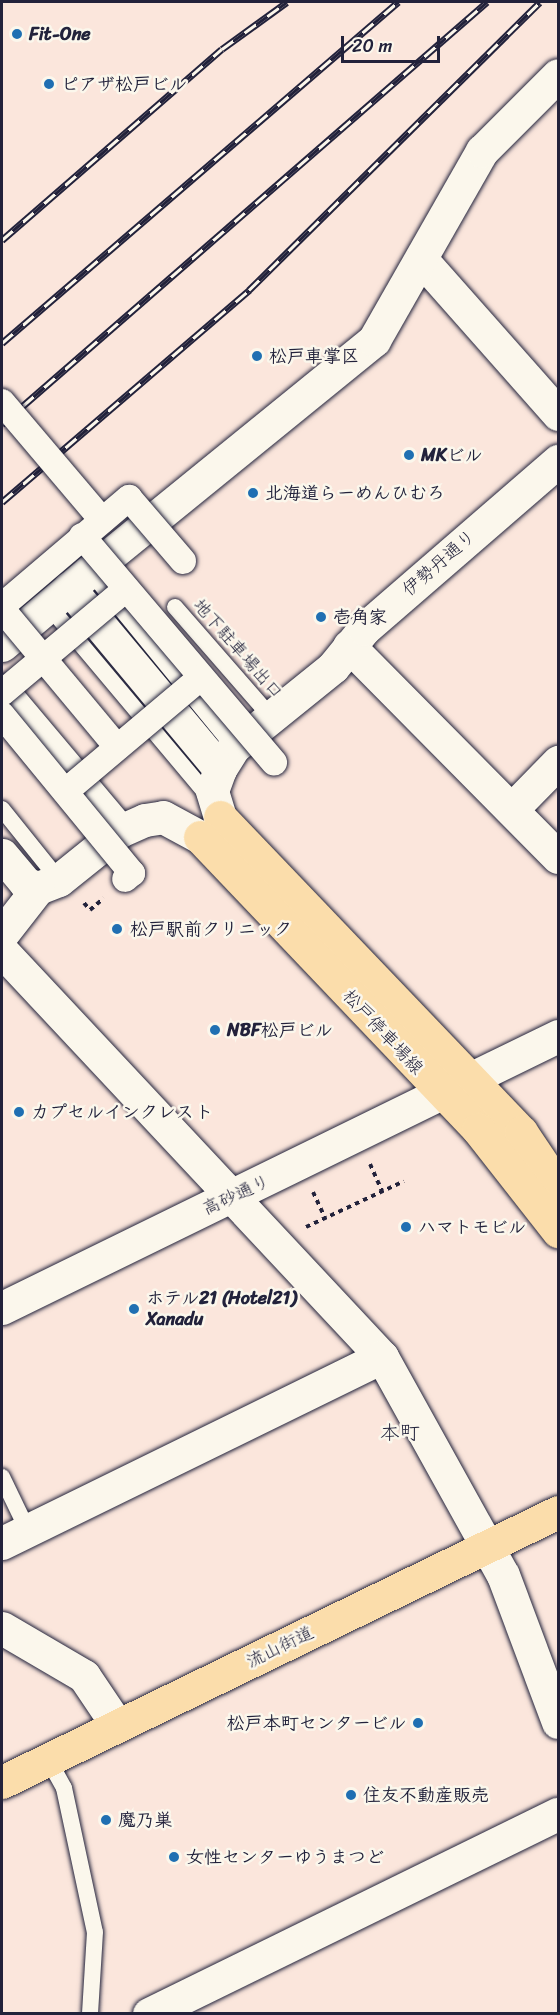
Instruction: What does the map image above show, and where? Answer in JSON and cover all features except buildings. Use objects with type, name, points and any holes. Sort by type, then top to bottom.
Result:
[{"type":"main road","name":"松戸停車場線","points":[[211,819],[455,1086],[504,1159],[558,1231]]},
{"type":"main road","name":"松戸停車場線","points":[[455,1086],[520,1132],[558,1187]]},
{"type":"main road","name":"流山街道","points":[[2,1782],[558,1512]]},
{"type":"street","points":[[2,645],[374,340],[482,151],[558,75]]},
{"type":"street","points":[[421,259],[558,414]]},
{"type":"street","points":[[2,402],[102,520]]},
{"type":"street","name":"伊勢丹通り","points":[[227,758],[271,717],[333,667],[349,646],[558,461]]},
{"type":"street","points":[[117,747],[2,607],[129,498],[183,561]]},
{"type":"street","points":[[82,536],[273,762]]},
{"type":"street","points":[[2,934],[48,884],[120,831],[163,817],[211,819],[227,758],[69,588]]},
{"type":"street","points":[[120,831],[2,692],[126,589]]},
{"type":"street","points":[[349,646],[558,857]]},
{"type":"street","points":[[66,791],[201,678]]},
{"type":"street","points":[[2,715],[132,873],[125,879]]},
{"type":"street","points":[[512,809],[558,762]]},
{"type":"street","points":[[2,855],[26,884],[48,884]]},
{"type":"street","points":[[2,951],[278,1240],[382,1357],[487,1547],[558,1722]]},
{"type":"street","name":"高砂通り","points":[[2,1308],[558,1036]]},
{"type":"street","points":[[14,1536],[382,1357]]},
{"type":"street","points":[[2,1628],[84,1676],[117,1725]]},
{"type":"street","points":[[149,2013],[558,1814]]},
{"type":"lane","points":[[69,588],[211,819]]},
{"type":"lane","name":"地下駐車場出口","points":[[175,607],[271,717]]},
{"type":"lane","points":[[2,809],[48,884]]},
{"type":"lane","points":[[2,1477],[14,1536]]},
{"type":"lane","points":[[48,1759],[64,1788],[95,1932],[90,2013]]},
{"type":"path","points":[[278,1240],[404,1181]]},
{"type":"railway","points":[[2,240],[222,49],[287,2]]},
{"type":"railway","points":[[2,343],[398,2]]},
{"type":"railway","points":[[2,424],[487,2]]},
{"type":"railway","points":[[2,502],[249,290],[540,2]]},
{"type":"place","name":"Fit-One","points":[[17,34]]},
{"type":"place","name":"ピアザ松戸ビル","points":[[49,84]]},
{"type":"place","name":"松戸車掌区","points":[[257,356]]},
{"type":"place","name":"MKビル","points":[[409,455]]},
{"type":"place","name":"北海道らーめんひむろ","points":[[253,493]]},
{"type":"place","name":"壱角家","points":[[321,617]]},
{"type":"place","name":"松戸駅前クリニック","points":[[117,929]]},
{"type":"place","name":"NBF松戸ビル","points":[[215,1030]]},
{"type":"place","name":"カプセルインクレスト","points":[[19,1112]]},
{"type":"place","name":"ハマトモビル","points":[[406,1227]]},
{"type":"place","name":"ホテル21 (Hotel21) Xanadu","points":[[134,1309]]},
{"type":"place","name":"松戸本町センタービル","points":[[418,1723]]},
{"type":"place","name":"住友不動産販売","points":[[351,1795]]},
{"type":"place","name":"魔乃巣","points":[[106,1820]]},
{"type":"place","name":"女性センターゆうまつど","points":[[174,1857]]},
{"type":"district","name":"本町","points":[[400,1432]]}]
